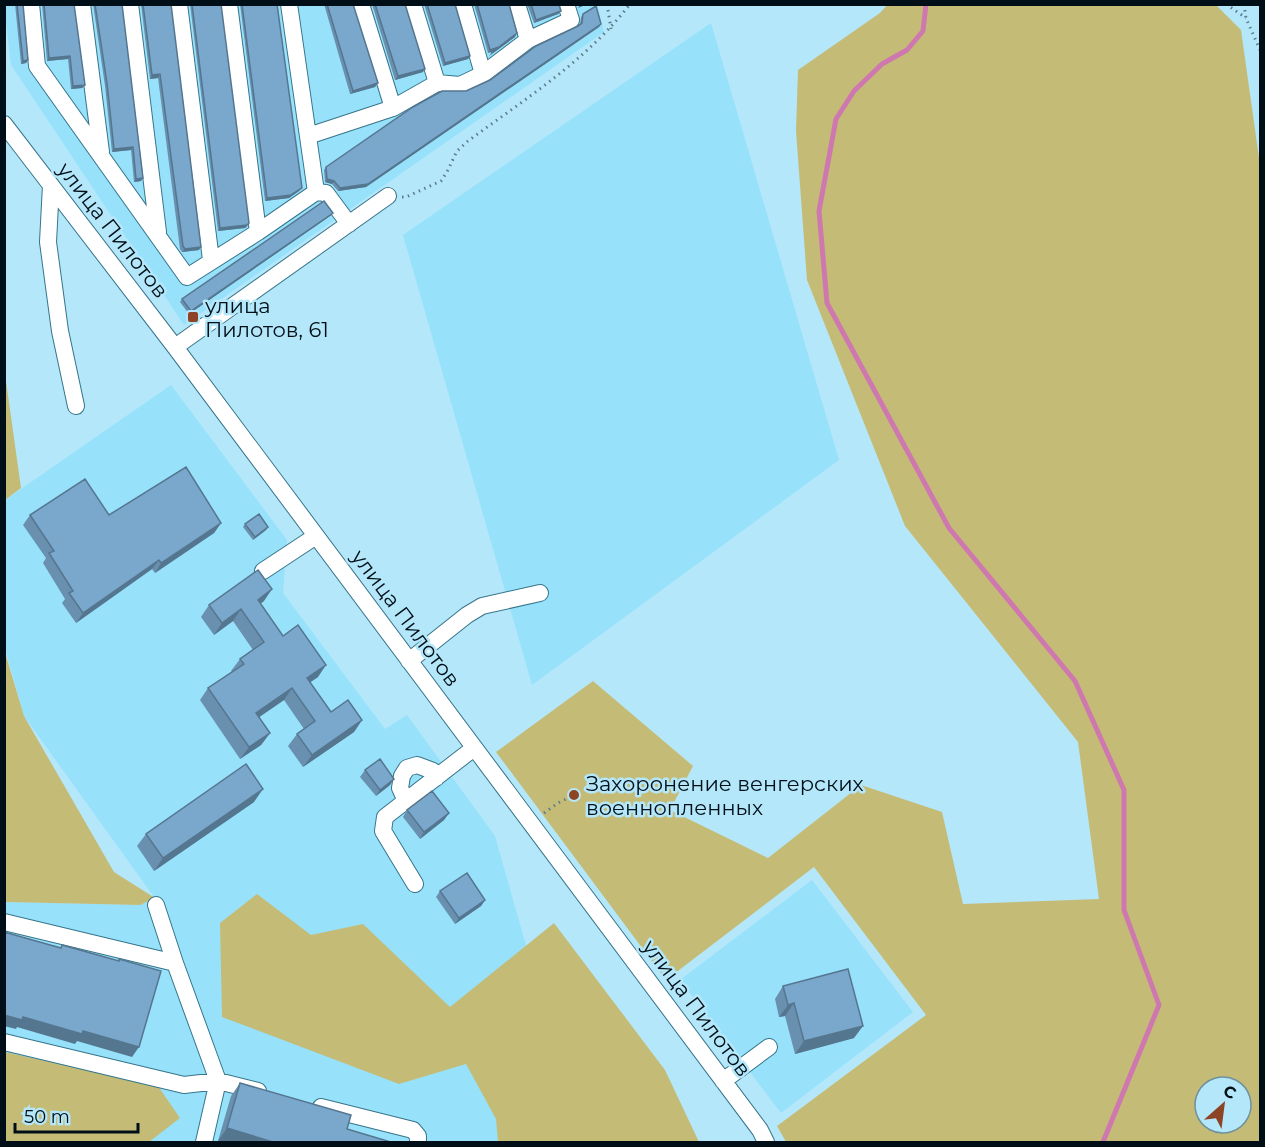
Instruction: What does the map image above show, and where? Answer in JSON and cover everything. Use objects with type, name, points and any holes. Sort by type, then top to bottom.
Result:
[{"type":"street","points":[[31,4],[37,66],[187,276],[258,232],[316,192],[326,194],[349,224]]},
{"type":"street","points":[[82,4],[101,155]]},
{"type":"street","points":[[130,4],[159,236]]},
{"type":"street","points":[[179,4],[212,261]]},
{"type":"street","points":[[229,4],[258,232]]},
{"type":"street","points":[[289,4],[316,192]]},
{"type":"street","points":[[361,4],[393,108]]},
{"type":"street","points":[[413,4],[437,83]]},
{"type":"street","points":[[463,4],[483,74]]},
{"type":"street","points":[[517,4],[528,40]]},
{"type":"street","points":[[308,136],[393,108],[437,83],[460,85],[483,74],[528,40],[572,20],[567,4]]},
{"type":"street","name":"улица Пилотов","points":[[5,125],[175,347],[760,1130],[766,1143]]},
{"type":"street","points":[[51,185],[48,242],[60,331],[76,406]]},
{"type":"street","points":[[175,347],[388,196]]},
{"type":"street","points":[[264,571],[316,536]]},
{"type":"street","points":[[409,661],[467,615],[482,606],[540,593]]},
{"type":"street","points":[[416,884],[383,831],[385,817],[474,748]]},
{"type":"street","points":[[406,801],[400,788],[402,776],[407,768],[417,765],[433,771],[436,778]]},
{"type":"street","points":[[156,905],[218,1080],[204,1143]]},
{"type":"street","points":[[4,922],[175,963]]},
{"type":"street","points":[[4,1042],[184,1085],[218,1080],[276,1095]]},
{"type":"street","points":[[723,1081],[769,1047]]},
{"type":"street","points":[[310,1104],[413,1130],[418,1136],[417,1143]]},
{"type":"path","points":[[607,4],[611,29]]},
{"type":"path","points":[[388,196],[406,197],[441,181],[457,152],[468,141],[575,62],[611,29],[630,4]]},
{"type":"path","points":[[1226,4],[1246,18]]},
{"type":"path","points":[[1244,4],[1246,18],[1260,50]]},
{"type":"path","points":[[529,822],[574,795]]},
{"type":"shaded area","points":[[597,4],[604,32],[184,325],[11,65],[4,5]]},
{"type":"shaded area","points":[[887,5],[1216,5],[1241,30],[1260,165],[1260,1142],[786,1142],[777,1126],[926,1015],[814,867],[666,980],[496,752],[593,681],[693,766],[670,810],[768,858],[861,785],[942,812],[963,904],[1099,899],[1078,742],[905,526],[807,280],[796,131],[798,70],[880,13]]},
{"type":"shaded area","points":[[711,23],[839,460],[532,685],[403,235]]},
{"type":"shaded area","points":[[5,374],[21,488],[4,500]]},
{"type":"shaded area","points":[[171,385],[287,540],[283,593],[385,729],[407,715],[495,836],[584,1142],[5,1142],[5,902],[140,905],[154,897],[24,716],[5,649],[5,500]]},
{"type":"shaded area","points":[[4,649],[24,716],[114,872],[155,898],[140,905],[5,902]]},
{"type":"shaded area","points":[[812,880],[913,1012],[781,1113],[680,980]]},
{"type":"shaded area","points":[[257,894],[311,935],[363,924],[450,1007],[554,923],[665,1070],[699,1142],[498,1142],[496,1119],[466,1064],[399,1084],[222,1017],[220,923]]},
{"type":"shaded area","points":[[5,1052],[158,1086],[180,1118],[149,1142],[5,1142]]},
{"type":"building","points":[[17,4],[23,4],[28,60],[23,61]]},
{"type":"building","points":[[44,4],[74,4],[85,85],[73,86],[70,56],[49,58]]},
{"type":"building","points":[[95,4],[122,4],[143,178],[136,179],[133,147],[114,149]]},
{"type":"building","points":[[143,4],[171,4],[201,247],[185,249],[183,246],[160,74],[152,75]]},
{"type":"building","points":[[192,4],[221,4],[249,223],[247,225],[220,228]]},
{"type":"building","points":[[242,4],[277,4],[302,188],[291,195],[267,198]]},
{"type":"building","points":[[327,4],[353,4],[378,83],[353,91]]},
{"type":"building","points":[[375,4],[405,4],[425,69],[398,76]]},
{"type":"building","points":[[427,4],[455,4],[470,56],[445,63]]},
{"type":"building","points":[[477,4],[509,4],[517,33],[499,47],[490,50]]},
{"type":"building","points":[[531,4],[559,4],[561,11],[536,20]]},
{"type":"building","points":[[596,6],[601,24],[368,184],[340,188],[334,181],[327,179],[326,167],[413,107],[442,91],[466,91],[490,80],[536,46],[578,26],[582,23],[583,14]]},
{"type":"building","points":[[324,201],[333,213],[191,311],[182,299]]},
{"type":"building","points":[[186,467],[221,523],[161,563],[159,560],[83,613],[69,593],[73,591],[49,553],[54,551],[30,515],[85,479],[109,515]]},
{"type":"building","points":[[259,514],[268,527],[255,537],[245,524]]},
{"type":"building","points":[[258,570],[272,589],[258,600],[283,636],[298,625],[326,665],[307,678],[331,712],[348,700],[362,720],[312,755],[297,734],[315,721],[292,688],[256,713],[270,733],[249,747],[208,688],[244,664],[240,659],[264,642],[241,609],[222,623],[209,605]]},
{"type":"building","points":[[380,759],[394,779],[380,790],[365,770]]},
{"type":"building","points":[[246,764],[263,789],[163,858],[146,834]]},
{"type":"building","points":[[432,791],[449,813],[424,832],[407,810]]},
{"type":"building","points":[[467,873],[485,900],[459,918],[440,891]]},
{"type":"building","points":[[4,932],[161,971],[139,1047],[83,1031],[82,1034],[23,1017],[22,1020],[4,1015]]},
{"type":"building","points":[[848,969],[863,1026],[804,1041],[794,1003],[788,1005],[783,986]]},
{"type":"building","points":[[240,1083],[351,1115],[347,1129],[394,1143],[276,1143],[227,1128]]},
{"type":"waterway","points":[[926,4],[923,31],[907,50],[882,64],[854,91],[836,119],[819,211],[827,303],[949,528],[1075,681],[1124,790],[1124,910],[1159,1005],[1103,1142]]},
{"type":"place","name":"улица Пилотов, 61","points":[[193,317]]},
{"type":"place","name":"Захоронение венгерских военнопленных","points":[[574,795]]}]
